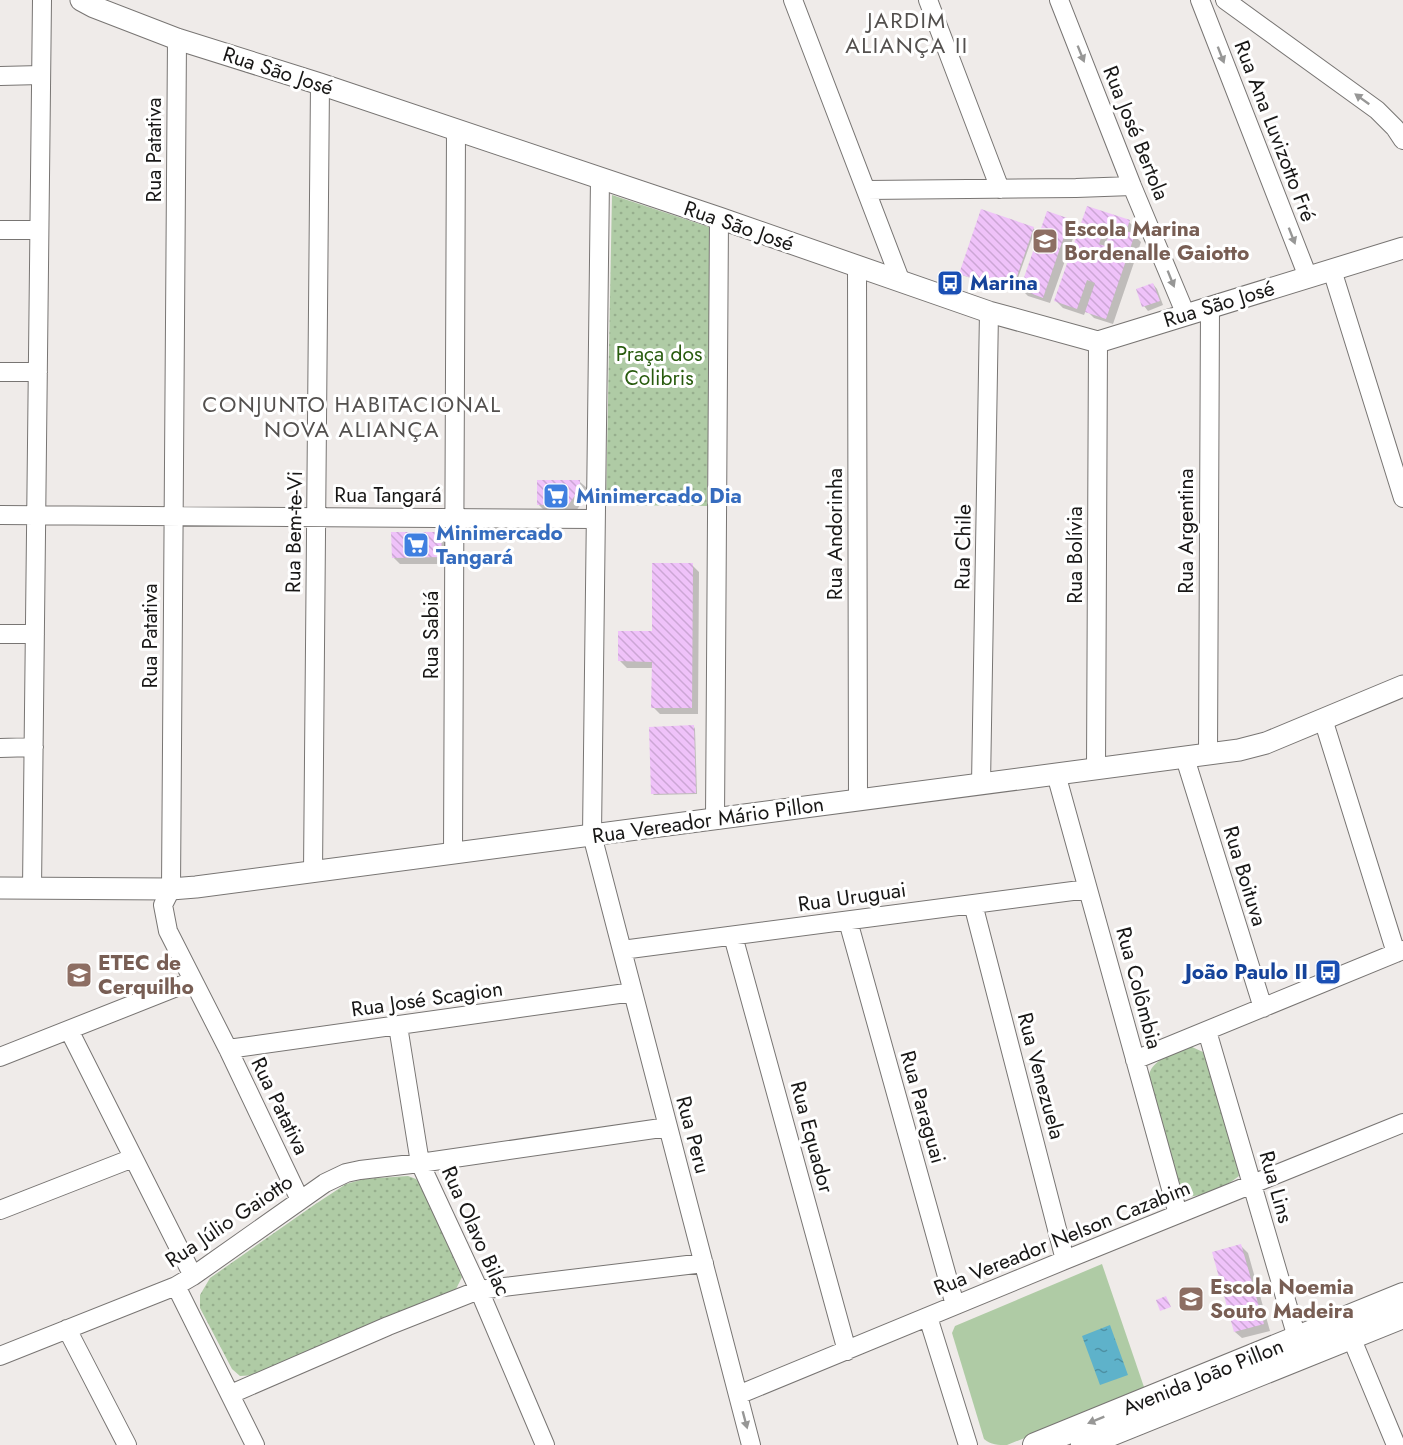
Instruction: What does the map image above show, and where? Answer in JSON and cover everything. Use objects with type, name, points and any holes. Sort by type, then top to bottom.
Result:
[{"type":"main road","name":"Avenida João Pillon","points":[[1083,1445],[1347,1328],[1403,1295]]},
{"type":"main road","name":"Avenida João Pillon","points":[[1347,1328],[1403,1316]]},
{"type":"main road","name":"Avenida João Pillon","points":[[1035,1445],[1300,1348]]},
{"type":"street","points":[[32,889],[42,0]]},
{"type":"street","name":"Rua São José","points":[[81,0],[177,39],[320,84],[719,218],[989,312],[1098,342],[1403,248]]},
{"type":"street","points":[[793,0],[901,282]]},
{"type":"street","points":[[928,0],[1000,189]]},
{"type":"street","name":"Rua José Bertola","points":[[1059,0],[1132,186],[1186,315]]},
{"type":"street","name":"Rua Ana Luvizotto Fré","points":[[1200,0],[1308,277]]},
{"type":"street","points":[[1225,0],[1377,110],[1395,128],[1403,140]]},
{"type":"street","name":"Rua Patativa","points":[[177,39],[171,889],[163,905],[168,931],[228,1049],[300,1200]]},
{"type":"street","points":[[0,76],[41,75]]},
{"type":"street","name":"Rua Bem-te-Vi","points":[[313,872],[320,84]]},
{"type":"street","name":"Rua Sabiá","points":[[453,853],[456,130]]},
{"type":"street","points":[[592,835],[600,179]]},
{"type":"street","points":[[866,190],[1132,186]]},
{"type":"street","points":[[715,819],[719,218]]},
{"type":"street","points":[[0,230],[39,230]]},
{"type":"street","name":"Rua Andorinha","points":[[857,267],[858,800]]},
{"type":"street","points":[[1332,270],[1403,498]]},
{"type":"street","name":"Rua Argentina","points":[[1208,754],[1209,308]]},
{"type":"street","name":"Rua Chile","points":[[981,784],[989,312]]},
{"type":"street","name":"Rua Bolívia","points":[[1096,769],[1098,342]]},
{"type":"street","points":[[0,372],[38,372]]},
{"type":"street","name":"Rua Tangará","points":[[0,515],[595,519]]},
{"type":"street","points":[[0,634],[35,634]]},
{"type":"street","name":"Rua Vereador Mário Pillon","points":[[0,888],[171,889],[196,887],[1185,758],[1239,750],[1266,743],[1403,686]]},
{"type":"street","points":[[1135,1060],[1399,952],[1323,719]]},
{"type":"street","points":[[0,748],[34,747]]},
{"type":"street","name":"Rua Boituva","points":[[1185,758],[1263,1008]]},
{"type":"street","name":"Rua Colômbia","points":[[1056,774],[1178,1214]]},
{"type":"street","name":"Rua Peru","points":[[592,835],[751,1445]]},
{"type":"street","name":"Rua Uruguai","points":[[622,950],[1088,889]]},
{"type":"street","name":"Rua Venezuela","points":[[973,904],[1065,1260]]},
{"type":"street","name":"Rua Paraguai","points":[[848,921],[955,1305]]},
{"type":"street","name":"Rua Equador","points":[[733,936],[847,1350]]},
{"type":"street","points":[[0,1057],[192,981]]},
{"type":"street","name":"Rua José Scagion","points":[[228,1049],[633,992]]},
{"type":"street","name":"Rua Olavo Bilac","points":[[398,1026],[420,1163],[479,1290],[545,1445]]},
{"type":"street","points":[[69,1030],[193,1276]]},
{"type":"street","name":"Rua Lins","points":[[1207,1030],[1300,1348]]},
{"type":"street","name":"Rua Vereador Nelson Cazabim","points":[[738,1395],[1403,1123]]},
{"type":"street","name":"Rua Júlio Gaiotto","points":[[0,1356],[176,1286],[325,1183],[346,1173],[668,1127]]},
{"type":"street","points":[[0,1210],[133,1158]]},
{"type":"street","points":[[231,1394],[479,1290],[704,1263]]},
{"type":"street","points":[[176,1286],[255,1445]]},
{"type":"street","points":[[928,1317],[968,1445]]},
{"type":"street","points":[[1347,1328],[1396,1445]]},
{"type":"street","points":[[67,1329],[127,1445]]},
{"type":"green space","name":"Praça dos Colibris","points":[[612,195],[712,228],[707,506],[606,505]]},
{"type":"green space","points":[[1192,1047],[1203,1052],[1209,1060],[1237,1159],[1239,1176],[1215,1190],[1189,1197],[1181,1190],[1149,1075],[1151,1069],[1160,1060]]},
{"type":"green space","points":[[408,1176],[416,1179],[421,1185],[462,1277],[456,1289],[258,1375],[240,1376],[232,1369],[200,1308],[200,1295],[210,1278],[346,1184],[364,1179]]},
{"type":"green space","points":[[1102,1264],[1145,1390],[1007,1445],[987,1441],[984,1439],[952,1333],[955,1326]]},
{"type":"water","points":[[1110,1325],[1128,1375],[1100,1385],[1082,1336]]},
{"type":"building","points":[[1087,206],[1130,220],[1126,231],[1135,234],[1106,319],[1085,312],[1095,283],[1087,280],[1077,309],[1054,301]],"holes":[[[1104,229],[1110,231],[1105,246],[1099,244]]]},
{"type":"building","points":[[981,209],[1034,227],[1012,291],[959,274]]},
{"type":"building","points":[[1047,211],[1070,219],[1043,298],[1020,289]]},
{"type":"building","points":[[1153,283],[1160,301],[1142,307],[1136,289]]},
{"type":"building","name":"Minimercado Dia","points":[[537,480],[580,480],[580,488],[569,504],[537,505]]},
{"type":"building","name":"Minimercado Tangará","points":[[391,532],[441,532],[442,557],[392,558]]},
{"type":"building","points":[[652,563],[693,563],[692,708],[651,708],[652,662],[618,661],[618,631],[652,631]]},
{"type":"building","points":[[694,725],[696,793],[651,794],[649,727]]},
{"type":"building","points":[[1241,1244],[1264,1324],[1234,1332],[1212,1252]]},
{"type":"building","points":[[1166,1296],[1171,1307],[1160,1311],[1156,1300]]},
{"type":"place","name":"Escola Marina Bordenalle Gaiotto","points":[[1045,241]]},
{"type":"place","name":"Marina","points":[[950,283]]},
{"type":"place","name":"Minimercado Dia","points":[[556,496]]},
{"type":"place","name":"Minimercado Tangará","points":[[416,545]]},
{"type":"place","name":"João Paulo II","points":[[1328,972]]},
{"type":"place","name":"ETEC de Cerquilho","points":[[79,975]]},
{"type":"place","name":"Escola Noemia Souto Madeira","points":[[1191,1299]]},
{"type":"district","name":"JARDIM ALIANÇA II","points":[[907,32]]},
{"type":"district","name":"CONJUNTO HABITACIONAL NOVA ALIANÇA","points":[[352,416]]}]
